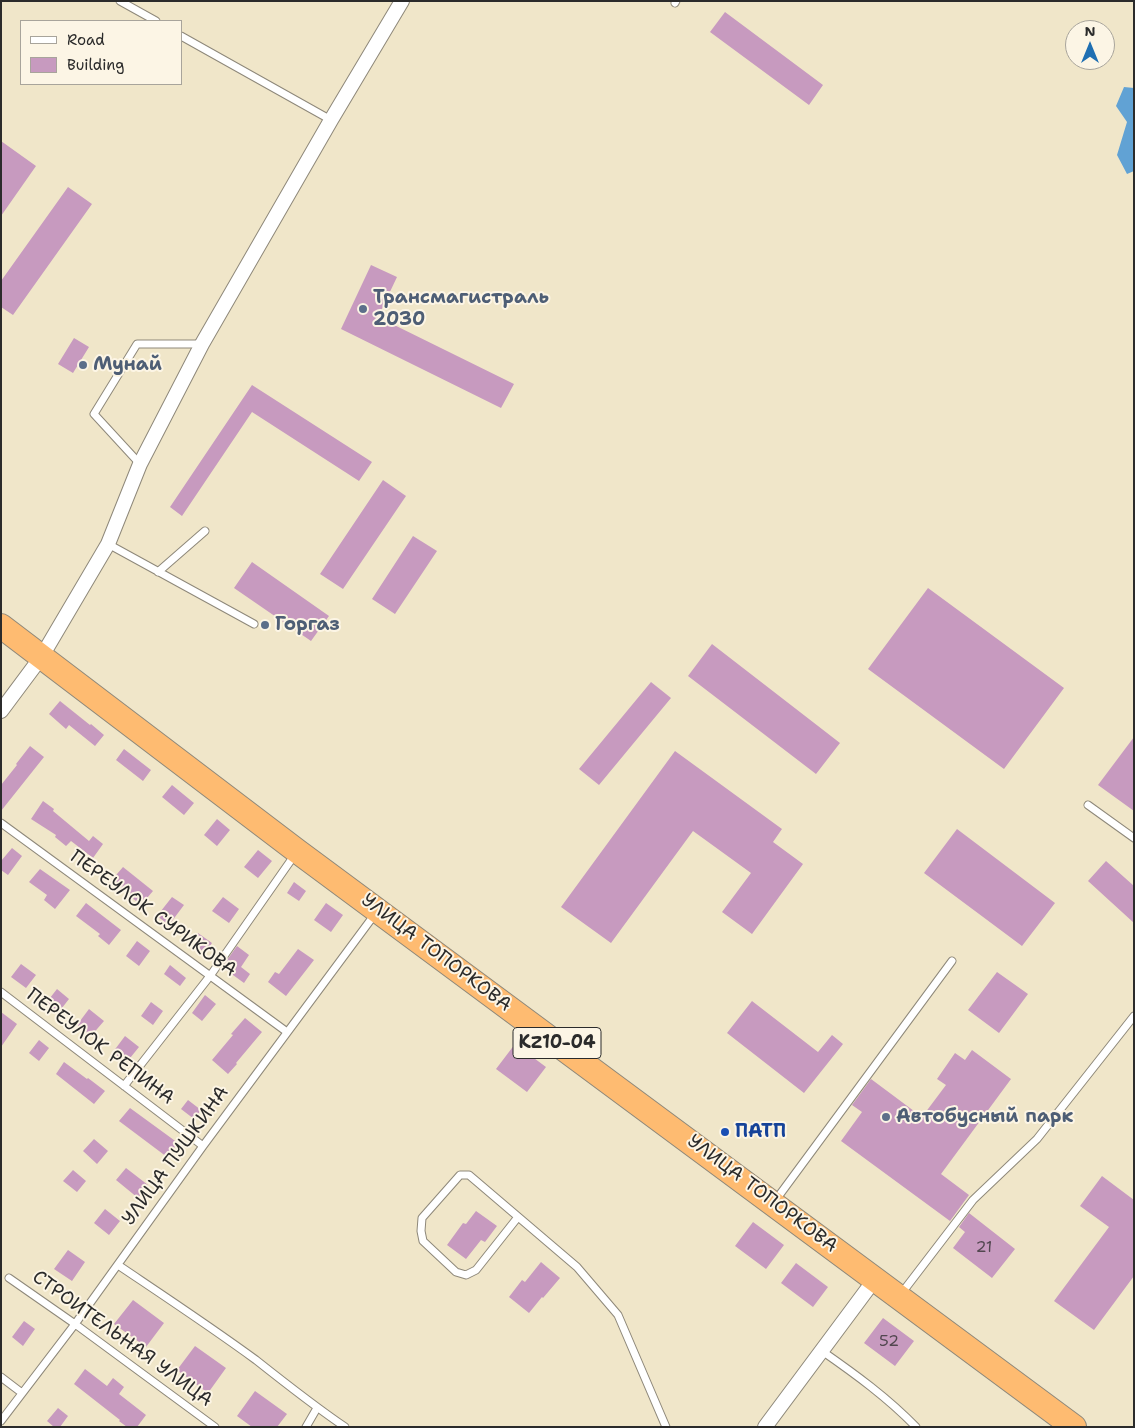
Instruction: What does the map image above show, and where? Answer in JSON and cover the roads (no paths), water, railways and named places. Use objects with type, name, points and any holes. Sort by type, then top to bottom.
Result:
[{"type":"highway","name":"KZ10-04","points":[[1,626],[42,656]]},
{"type":"highway","name":"УЛИЦА ТОПОРКОВА","points":[[42,656],[297,851],[1074,1427]]},
{"type":"street","points":[[1,711],[42,656],[108,544],[140,464],[202,344],[402,1]]},
{"type":"street","points":[[765,1427],[875,1279]]},
{"type":"lane","points":[[120,1],[154,20]]},
{"type":"lane","points":[[182,37],[331,120]]},
{"type":"lane","points":[[140,464],[94,414],[137,344],[202,344]]},
{"type":"lane","points":[[158,572],[206,531]]},
{"type":"lane","points":[[108,544],[254,624]]},
{"type":"lane","points":[[1088,805],[1134,838]]},
{"type":"lane","name":"ПЕРЕУЛОК СУРИКОВА","points":[[1,823],[286,1032]]},
{"type":"lane","points":[[124,1086],[210,976],[297,851]]},
{"type":"lane","name":"УЛИЦА ПУШКИНА","points":[[1,1421],[75,1324],[286,1032],[378,910]]},
{"type":"lane","points":[[774,1203],[952,961]]},
{"type":"lane","name":"ПЕРЕУЛОК РЕПИНА","points":[[1,992],[203,1146]]},
{"type":"lane","points":[[899,1296],[973,1200],[1037,1139],[1134,1016]]},
{"type":"lane","points":[[518,1217],[476,1270],[466,1275],[456,1272],[423,1241],[421,1231],[422,1218],[460,1175],[469,1175],[518,1217],[577,1268],[618,1315],[666,1427]]},
{"type":"lane","points":[[118,1265],[183,1308],[345,1427]]},
{"type":"lane","name":"СТРОИТЕЛЬНАЯ УЛИЦА","points":[[9,1278],[215,1427]]},
{"type":"lane","points":[[822,1351],[855,1374],[904,1414],[916,1427]]},
{"type":"lane","points":[[1,1377],[22,1393]]},
{"type":"lane","points":[[306,1427],[317,1408]]},
{"type":"water","points":[[1124,87],[1134,88],[1134,171],[1127,174],[1117,155],[1127,122],[1116,106]]},
{"type":"place","name":"Трансмагистраль 2030","points":[[363,309]]},
{"type":"place","name":"Мунай","points":[[83,365]]},
{"type":"place","name":"Горгаз","points":[[265,625]]},
{"type":"place","name":"Автобусный парк","points":[[886,1117]]},
{"type":"place","name":"ПАТП","points":[[725,1132]]}]
